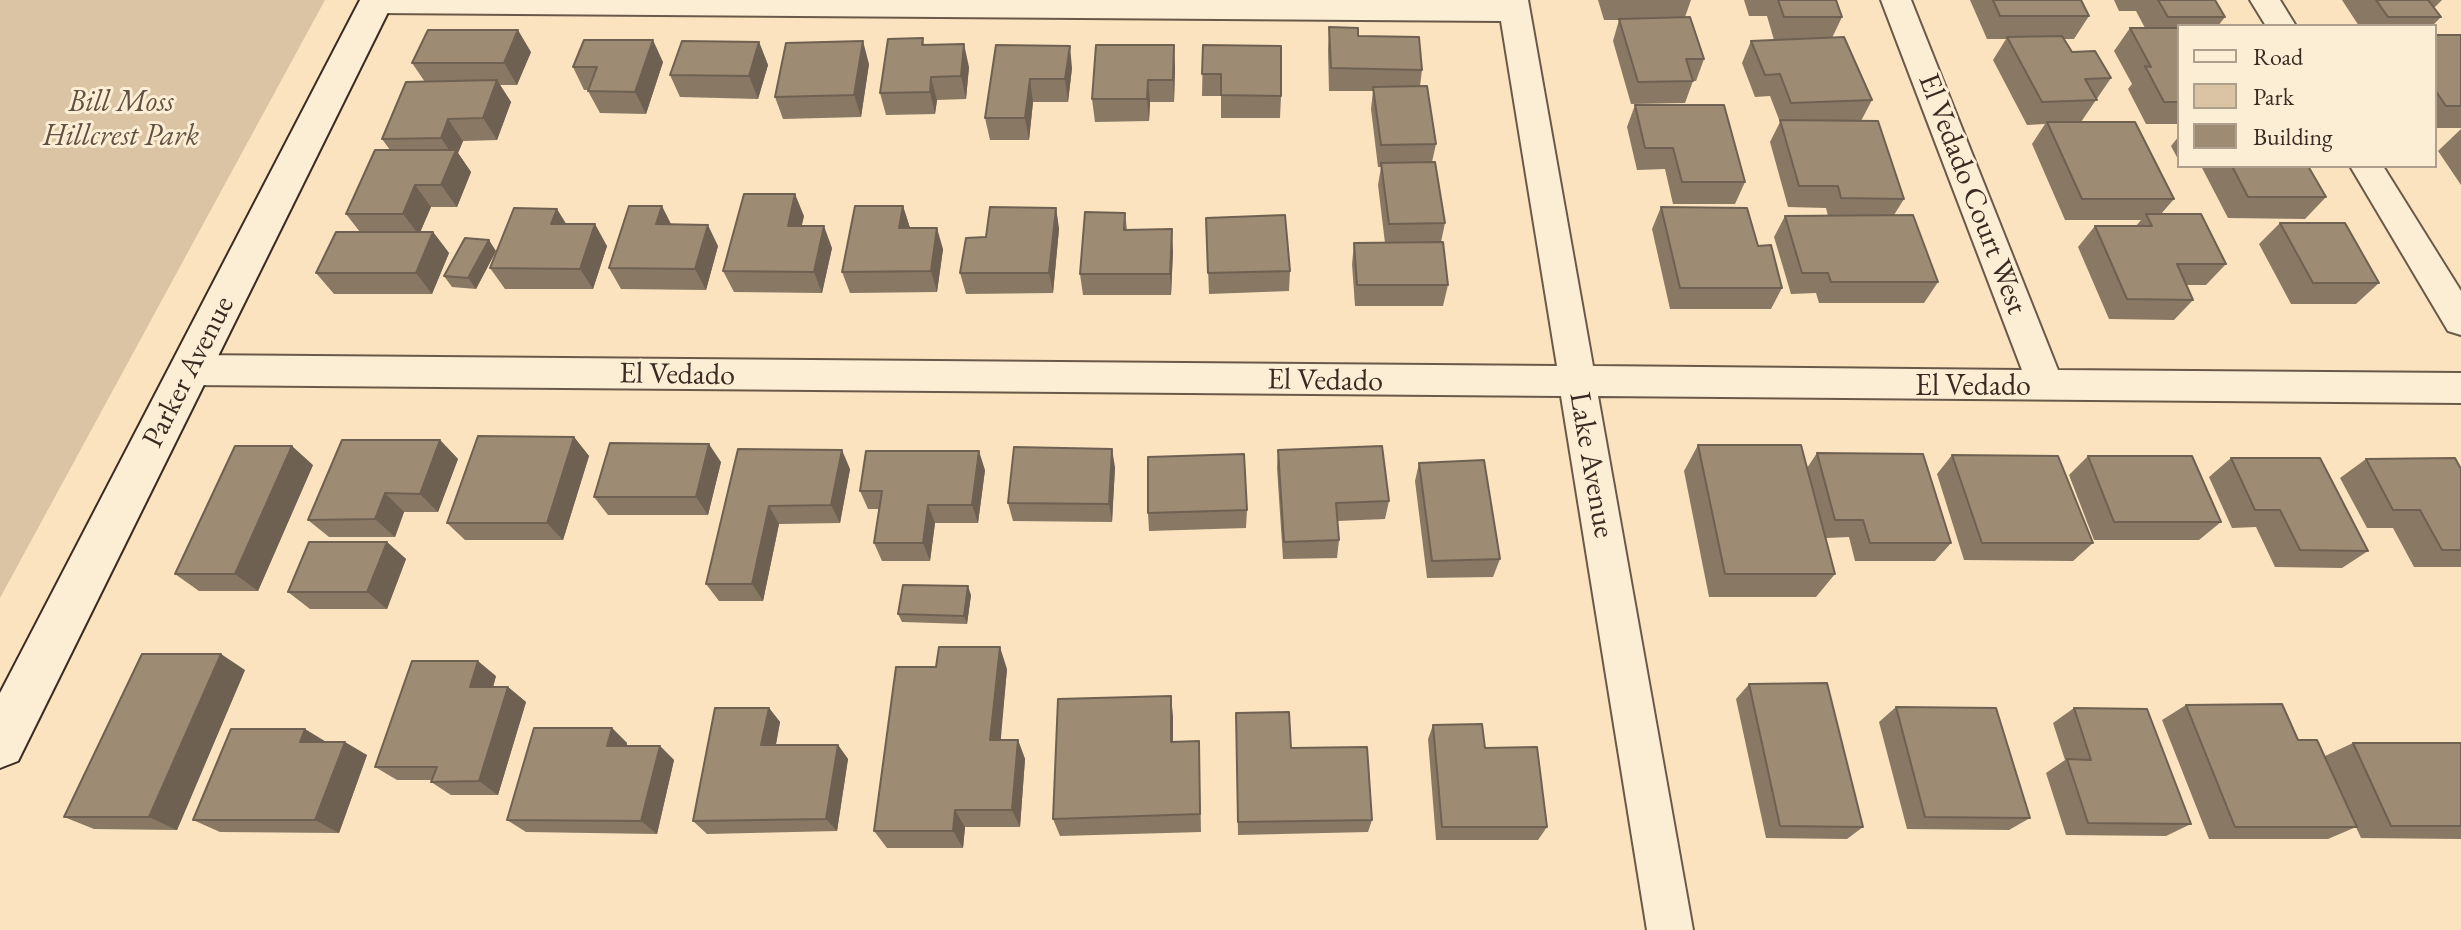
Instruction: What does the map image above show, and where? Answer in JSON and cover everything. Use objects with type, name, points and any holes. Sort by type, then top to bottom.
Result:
[{"type":"street","name":"El Vedado Court West","points":[[1896,0],[2047,387]]},
{"type":"street","points":[[2265,0],[2280,24]]},
{"type":"street","points":[[376,2],[1514,5]]},
{"type":"street","name":"Parker Avenue","points":[[0,744],[376,2]]},
{"type":"street","name":"Lake Avenue","points":[[1514,5],[1670,930]]},
{"type":"street","points":[[2367,168],[2461,321]]},
{"type":"street","name":"El Vedado","points":[[190,370],[2461,388]]},
{"type":"green space","name":"Bill Moss Hillcrest Park","points":[[0,0],[325,0],[0,598]]},
{"type":"building","points":[[1778,0],[1836,0],[1842,17],[1784,17]]},
{"type":"building","points":[[1993,0],[2081,0],[2089,16],[2000,16]]},
{"type":"building","points":[[2158,0],[2215,0],[2225,17],[2168,17]]},
{"type":"building","points":[[2376,0],[2428,0],[2441,17],[2388,17]]},
{"type":"building","points":[[1690,17],[1704,59],[1686,59],[1693,81],[1638,82],[1619,19]]},
{"type":"building","points":[[1329,27],[1358,28],[1358,36],[1419,37],[1422,70],[1331,68]]},
{"type":"building","points":[[2130,28],[2177,28],[2177,102],[2164,102],[2145,66],[2151,67]]},
{"type":"building","points":[[428,30],[518,30],[504,63],[412,63]]},
{"type":"building","points":[[2437,35],[2461,35],[2461,106],[2446,106],[2437,93]]},
{"type":"building","points":[[2062,36],[2072,52],[2095,51],[2111,78],[2085,79],[2097,100],[2042,102],[2007,37]]},
{"type":"building","points":[[1844,37],[1872,100],[1791,103],[1780,74],[1765,75],[1751,41]]},
{"type":"building","points":[[923,38],[922,45],[964,44],[961,76],[931,77],[930,92],[880,93],[888,39]]},
{"type":"building","points":[[584,40],[653,40],[635,92],[588,91],[597,67],[573,67]]},
{"type":"building","points":[[682,41],[759,42],[749,76],[670,75]]},
{"type":"building","points":[[863,41],[854,95],[775,97],[786,43]]},
{"type":"building","points":[[996,45],[1070,46],[1065,79],[1030,79],[1025,118],[985,118]]},
{"type":"building","points":[[1096,45],[1174,45],[1173,80],[1148,80],[1147,99],[1092,99]]},
{"type":"building","points":[[1203,45],[1281,46],[1281,96],[1221,95],[1221,74],[1202,74]]},
{"type":"building","points":[[497,80],[483,118],[448,119],[441,138],[382,139],[406,82]]},
{"type":"building","points":[[1427,86],[1436,144],[1381,145],[1373,87]]},
{"type":"building","points":[[1635,105],[1724,105],[1745,182],[1682,182],[1673,148],[1645,148]]},
{"type":"building","points":[[1780,120],[1878,121],[1904,199],[1841,198],[1838,186],[1799,186]]},
{"type":"building","points":[[2047,122],[2135,122],[2174,199],[2082,199]]},
{"type":"building","points":[[375,150],[456,150],[441,185],[415,185],[403,214],[346,214]]},
{"type":"building","points":[[1435,162],[1445,223],[1389,224],[1381,163]]},
{"type":"building","points":[[2233,168],[2309,168],[2326,197],[2248,197]]},
{"type":"building","points":[[744,194],[795,194],[788,226],[824,226],[814,272],[723,271]]},
{"type":"building","points":[[629,206],[662,206],[656,224],[708,225],[695,269],[609,268]]},
{"type":"building","points":[[855,206],[903,206],[899,228],[937,228],[931,271],[842,272]]},
{"type":"building","points":[[990,207],[1056,208],[1049,273],[960,273],[966,238],[986,237]]},
{"type":"building","points":[[1661,207],[1747,208],[1758,246],[1771,245],[1782,288],[1680,288]]},
{"type":"building","points":[[514,208],[557,209],[551,224],[595,224],[580,269],[490,268]]},
{"type":"building","points":[[1085,212],[1125,213],[1124,230],[1172,229],[1170,274],[1080,274]]},
{"type":"building","points":[[2146,214],[2201,214],[2226,264],[2177,264],[2193,300],[2127,299],[2095,226],[2152,226]]},
{"type":"building","points":[[1285,215],[1290,271],[1208,273],[1206,218]]},
{"type":"building","points":[[1913,215],[1938,282],[1831,282],[1828,273],[1802,273],[1785,216]]},
{"type":"building","points":[[2280,223],[2345,223],[2379,283],[2313,283]]},
{"type":"building","points":[[336,232],[433,232],[416,273],[316,273]]},
{"type":"building","points":[[465,238],[489,240],[468,278],[444,276]]},
{"type":"building","points":[[1443,242],[1448,285],[1357,285],[1354,243]]},
{"type":"building","points":[[478,436],[574,437],[547,523],[447,523]]},
{"type":"building","points":[[342,440],[440,440],[420,494],[385,493],[375,519],[308,520]]},
{"type":"building","points":[[610,443],[709,444],[696,497],[594,497]]},
{"type":"building","points":[[1698,445],[1801,445],[1835,574],[1725,574]]},
{"type":"building","points":[[235,446],[292,446],[235,574],[175,574]]},
{"type":"building","points":[[1382,446],[1389,501],[1336,503],[1339,540],[1284,542],[1278,450]]},
{"type":"building","points":[[1014,447],[1112,449],[1109,504],[1008,503]]},
{"type":"building","points":[[738,449],[842,450],[831,505],[769,506],[752,584],[706,584]]},
{"type":"building","points":[[866,451],[979,451],[972,505],[928,505],[923,543],[874,543],[882,491],[860,491]]},
{"type":"building","points":[[1817,453],[1923,454],[1951,543],[1870,543],[1863,520],[1835,520]]},
{"type":"building","points":[[1244,454],[1247,510],[1148,513],[1148,457]]},
{"type":"building","points":[[1952,455],[2058,456],[2093,543],[1982,543]]},
{"type":"building","points":[[2088,456],[2192,456],[2221,522],[2114,522]]},
{"type":"building","points":[[2231,458],[2320,458],[2368,551],[2300,550],[2280,510],[2255,510]]},
{"type":"building","points":[[2455,458],[2461,469],[2461,550],[2442,550],[2420,510],[2393,510],[2366,459]]},
{"type":"building","points":[[1484,460],[1500,559],[1432,561],[1419,463]]},
{"type":"building","points":[[309,542],[387,542],[367,592],[288,592]]},
{"type":"building","points":[[903,585],[968,586],[964,616],[898,614]]},
{"type":"building","points":[[939,647],[1000,647],[990,740],[1018,740],[1012,810],[955,810],[953,831],[874,831],[896,667],[936,667]]},
{"type":"building","points":[[142,654],[221,654],[149,817],[64,817]]},
{"type":"building","points":[[412,661],[478,661],[470,687],[508,687],[479,781],[431,782],[437,767],[375,767]]},
{"type":"building","points":[[1827,683],[1863,827],[1780,826],[1749,684]]},
{"type":"building","points":[[1171,696],[1171,742],[1199,741],[1200,814],[1053,819],[1058,699]]},
{"type":"building","points":[[2282,704],[2298,740],[2317,740],[2357,827],[2235,827],[2186,705]]},
{"type":"building","points":[[1896,707],[1996,708],[2030,818],[1925,817]]},
{"type":"building","points":[[715,708],[769,708],[761,745],[838,745],[826,819],[693,821]]},
{"type":"building","points":[[2074,708],[2147,709],[2191,824],[2088,823],[2067,759],[2091,760]]},
{"type":"building","points":[[1289,712],[1291,748],[1367,747],[1372,820],[1238,822],[1236,713]]},
{"type":"building","points":[[1482,724],[1485,748],[1537,747],[1547,827],[1442,827],[1433,725]]},
{"type":"building","points":[[534,728],[612,728],[607,746],[660,746],[641,821],[507,820]]},
{"type":"building","points":[[231,729],[305,729],[300,742],[345,742],[315,820],[193,820]]},
{"type":"building","points":[[2353,743],[2461,743],[2461,826],[2391,826]]}]
